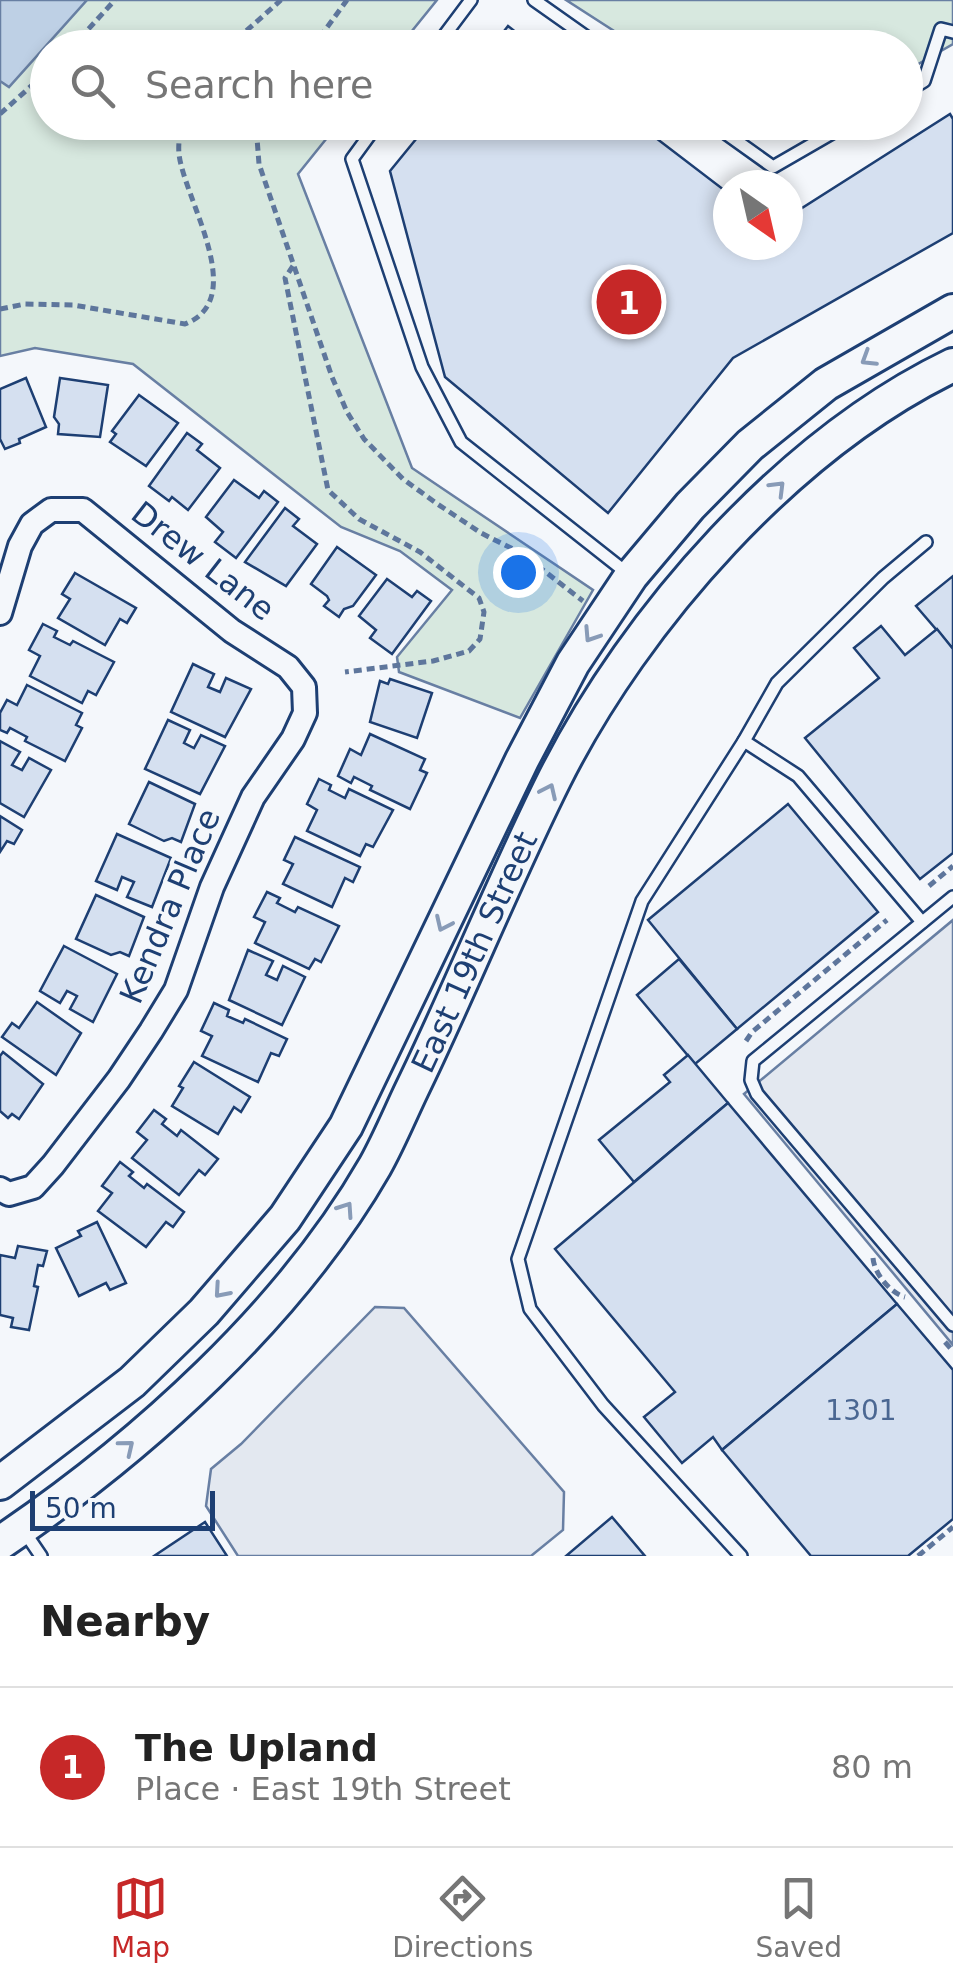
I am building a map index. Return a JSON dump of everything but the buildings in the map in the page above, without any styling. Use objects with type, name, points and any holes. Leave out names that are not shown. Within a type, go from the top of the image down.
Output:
[{"type":"main road","name":"East 19th Street","points":[[0,1484],[132,1382],[204,1312],[285,1218],[346,1126],[522,760],[573,663],[631,576],[690,506],[750,445],[826,384],[953,311]]},
{"type":"main road","name":"East 19th Street","points":[[11,1536],[153,1427],[234,1347],[314,1256],[375,1166],[555,778],[611,680],[668,602],[791,475],[856,425],[953,365]]},
{"type":"main road","points":[[0,1502],[11,1536]]},
{"type":"street","name":"Drew Lane","points":[[0,614],[20,546],[32,524],[51,510],[83,510],[232,631],[288,667],[304,687]]},
{"type":"street","name":"Kendra Place","points":[[0,1189],[8,1194],[33,1187],[119,1079],[176,990],[212,887],[253,796],[293,739],[306,713],[304,687]]},
{"type":"lane","points":[[448,30],[471,0]]},
{"type":"lane","points":[[534,0],[576,30]]},
{"type":"lane","points":[[923,82],[940,29],[953,32]]},
{"type":"lane","points":[[366,140],[352,159],[422,367],[461,442],[631,576]]},
{"type":"lane","points":[[736,140],[774,167],[821,140]]},
{"type":"lane","points":[[741,1556],[603,1405],[530,1309],[518,1259],[642,901],[744,742],[777,683],[883,578],[926,542]]},
{"type":"lane","points":[[744,742],[798,776],[922,922]]},
{"type":"lane","points":[[953,896],[752,1061],[751,1080],[757,1094],[953,1325]]},
{"type":"lane","points":[[11,1536],[41,1556]]},
{"type":"path","points":[[88,30],[116,0]]},
{"type":"path","points":[[247,30],[281,0]]},
{"type":"path","points":[[325,30],[347,0]]},
{"type":"path","points":[[0,114],[30,87]]},
{"type":"path","points":[[0,309],[25,304],[72,305],[185,324],[205,312],[215,283],[179,155],[180,140]]},
{"type":"path","points":[[256,140],[259,164],[332,377],[364,439],[403,478],[436,503],[481,533],[522,553],[583,601]]},
{"type":"path","points":[[293,266],[285,278],[328,490],[359,519],[420,552],[479,598],[484,612],[480,638],[469,650],[433,660],[346,672]]},
{"type":"path","points":[[929,886],[953,866]]},
{"type":"path","points":[[741,1049],[752,1032],[888,920]]},
{"type":"path","points":[[873,1256],[874,1268],[896,1294],[907,1297]]},
{"type":"path","points":[[942,1338],[953,1351]]},
{"type":"path","points":[[918,1556],[953,1527]]},
{"type":"shaded area","points":[[0,0],[437,0],[413,30],[30,30],[30,140],[325,140],[298,174],[412,468],[593,590],[520,718],[399,672],[397,657],[452,590],[400,551],[341,527],[133,364],[35,348],[0,356]]},
{"type":"shaded area","points":[[566,0],[953,0],[953,44],[923,61],[923,30],[613,30]]},
{"type":"shaded area","points":[[953,920],[953,1345],[744,1094]]},
{"type":"shaded area","points":[[375,1307],[404,1308],[564,1492],[563,1530],[531,1556],[238,1556],[206,1506],[211,1469],[241,1444]]},
{"type":"water","points":[[0,0],[87,0],[60,30],[30,30],[30,64],[9,87],[0,81]]},
{"type":"place","name":"The Upland","points":[[629,302]]}]
